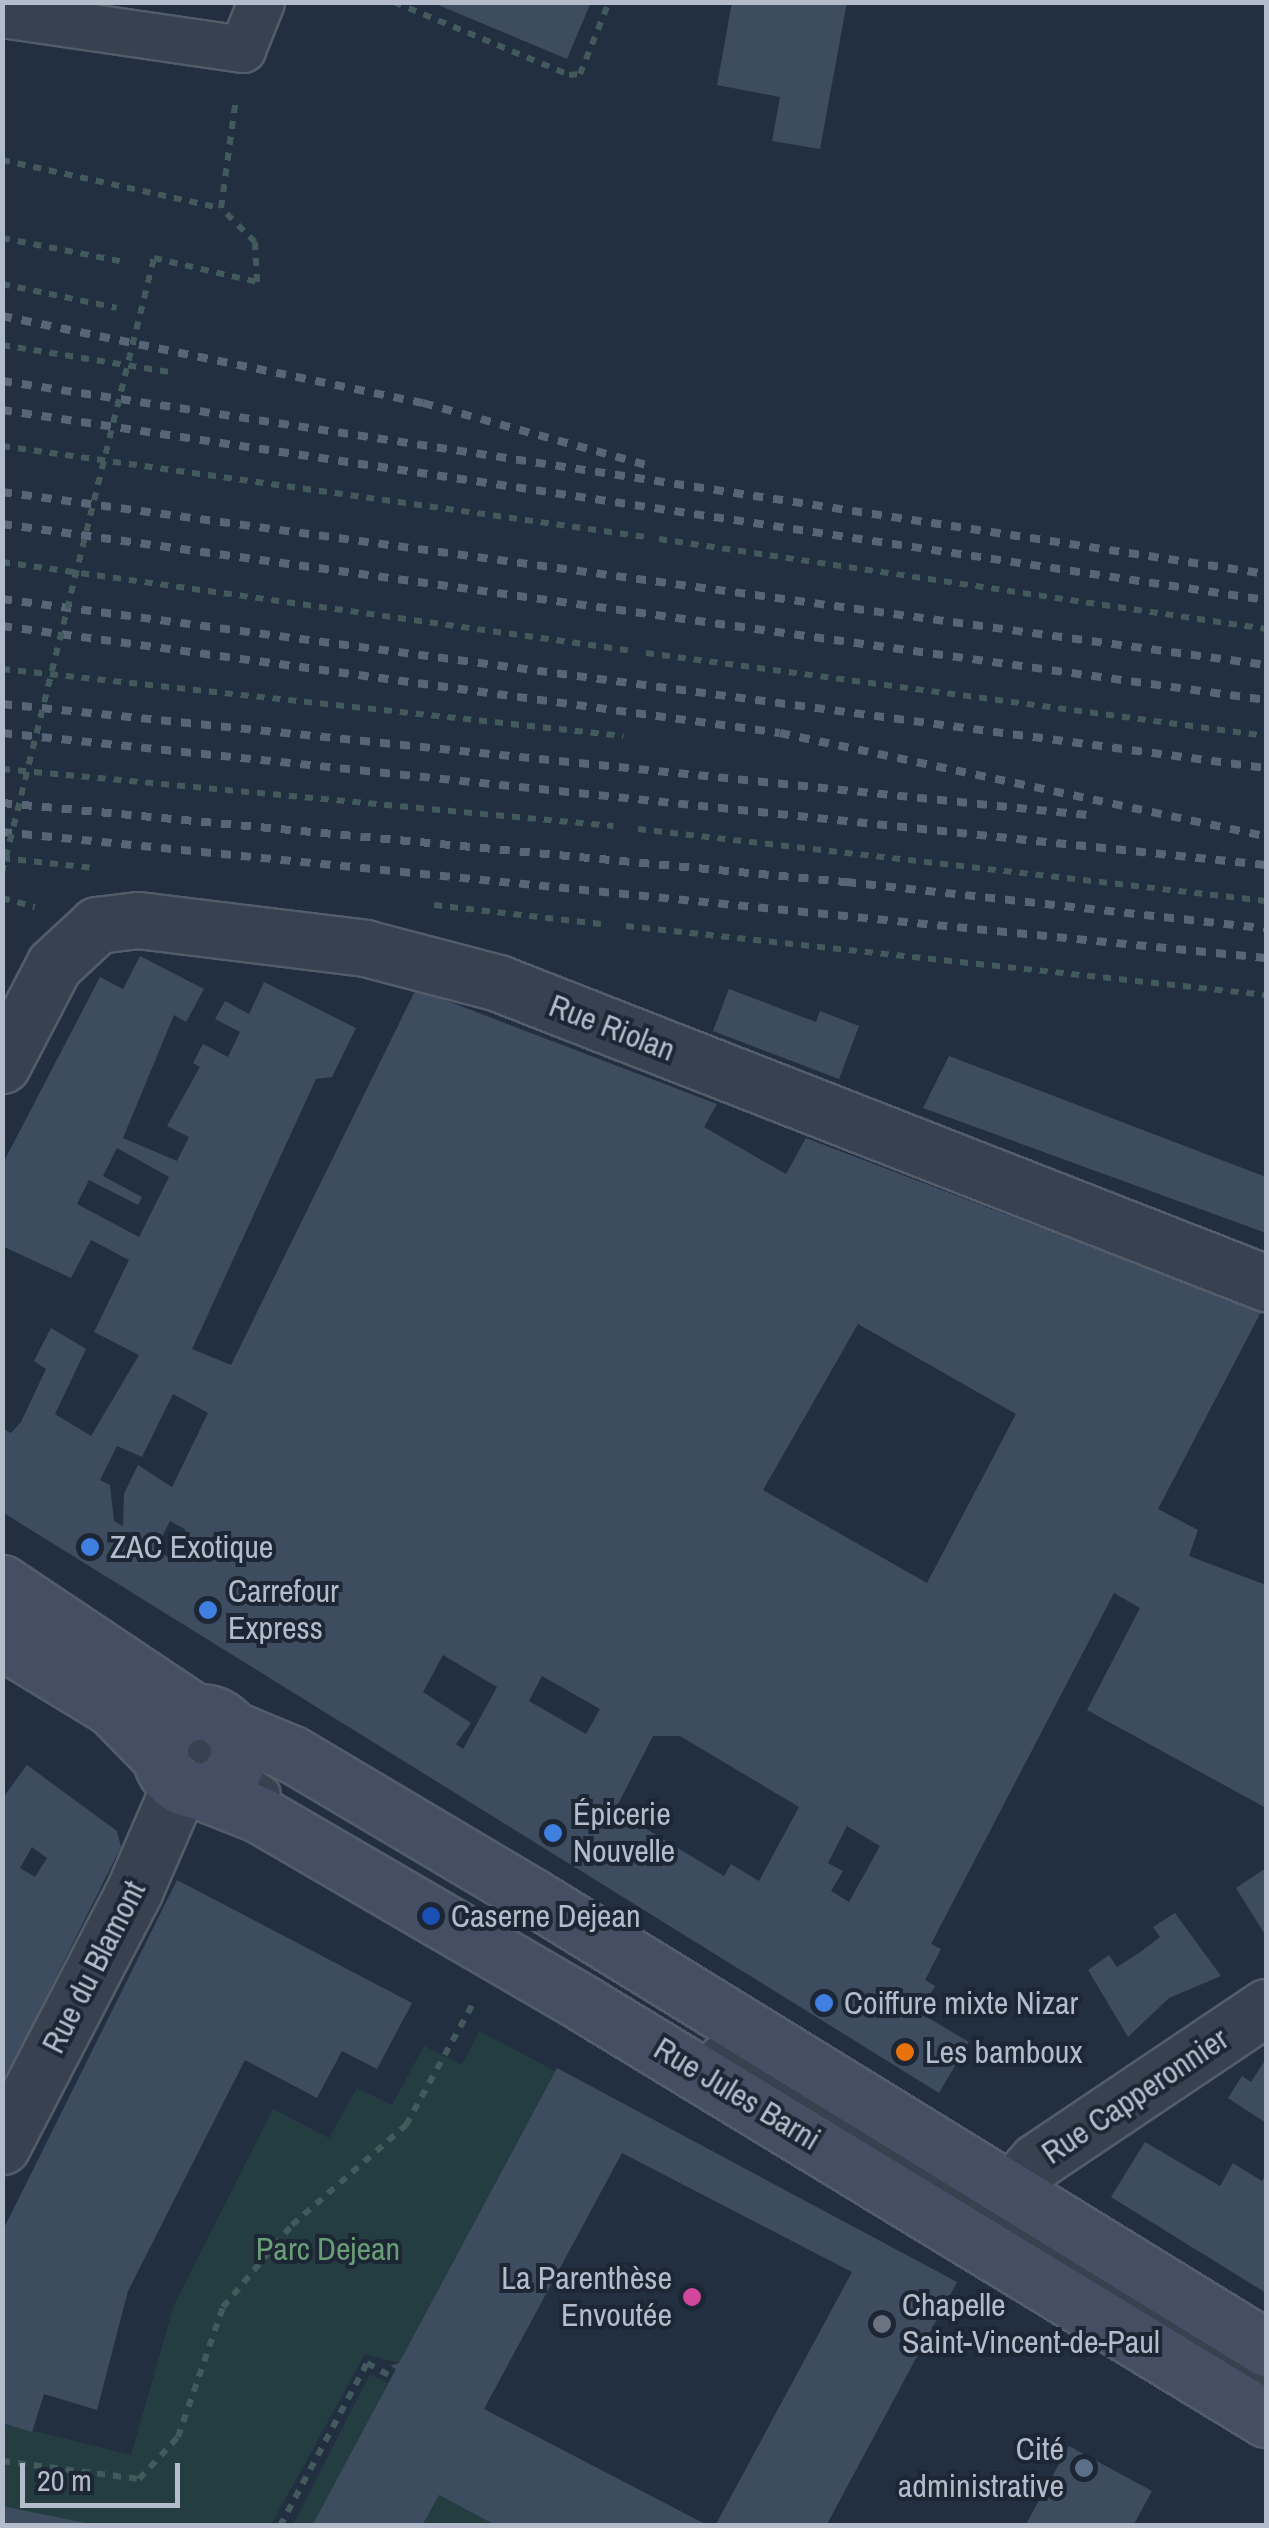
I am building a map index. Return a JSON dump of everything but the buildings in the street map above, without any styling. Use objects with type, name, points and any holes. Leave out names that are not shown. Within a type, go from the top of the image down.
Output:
[{"type":"main road","name":"Rue Jules Barni","points":[[2,1583],[260,1816],[892,2186],[1266,2419]]},
{"type":"main road","name":"Rue Jules Barni","points":[[2,1640],[194,1753],[292,1754],[1266,2348]]},
{"type":"street","points":[[2,14],[242,49],[261,2]]},
{"type":"street","name":"Rue Riolan","points":[[2,1065],[54,966],[97,925],[138,920],[366,948],[498,983],[1266,1283]]},
{"type":"street","name":"Rue du Blamont","points":[[2,2146],[135,1889],[194,1753]]},
{"type":"street","name":"Rue Capperonnier","points":[[1010,2192],[1037,2161],[1266,2007]]},
{"type":"lane","points":[[2,1612],[126,1689],[194,1753],[906,2160],[1266,2383]]},
{"type":"path","points":[[394,2],[569,75],[580,74],[609,2]]},
{"type":"path","points":[[221,208],[242,49]]},
{"type":"path","points":[[2,160],[221,208],[255,242],[257,282],[154,258],[2,873]]},
{"type":"path","points":[[2,238],[124,262]]},
{"type":"path","points":[[2,284],[117,308]]},
{"type":"path","points":[[2,345],[174,373]]},
{"type":"path","points":[[2,446],[646,537]]},
{"type":"path","points":[[659,539],[1266,629]]},
{"type":"path","points":[[2,562],[633,651]]},
{"type":"path","points":[[646,653],[1266,736]]},
{"type":"path","points":[[2,669],[623,736]]},
{"type":"path","points":[[2,769],[613,826]]},
{"type":"path","points":[[638,829],[1266,901]]},
{"type":"path","points":[[2,898],[50,911]]},
{"type":"path","points":[[551,918],[602,924]]},
{"type":"path","points":[[626,926],[1266,995]]},
{"type":"path","points":[[2,2462],[139,2479],[178,2437],[223,2307],[292,2225],[406,2124],[502,1956]]},
{"type":"path","points":[[280,2526],[367,2363],[392,2377]]},
{"type":"green space","name":"Parc Dejean","points":[[479,2031],[555,2071],[399,2363],[365,2354],[271,2525],[88,2525],[3,2506],[2,2423],[131,2455],[174,2305],[273,2109],[329,2138],[357,2088],[392,2105],[424,2046],[462,2065]]},
{"type":"green space","points":[[370,2374],[388,2383],[315,2526],[293,2526]]},
{"type":"green space","points":[[439,2495],[496,2525],[422,2526]]},
{"type":"railway","points":[[2,316],[423,403],[650,466]]},
{"type":"railway","points":[[2,381],[1266,574]]},
{"type":"railway","points":[[2,410],[1266,600]]},
{"type":"railway","points":[[2,492],[1266,665]]},
{"type":"railway","points":[[2,524],[1266,700]]},
{"type":"railway","points":[[2,599],[1266,768]]},
{"type":"railway","points":[[2,626],[780,733],[1266,836]]},
{"type":"railway","points":[[2,704],[1087,815]]},
{"type":"railway","points":[[2,733],[1266,865]]},
{"type":"railway","points":[[2,803],[846,882],[1266,928]]},
{"type":"railway","points":[[2,832],[1266,958]]},
{"type":"place","name":"ZAC Exotique","points":[[90,1547]]},
{"type":"place","name":"Carrefour Express","points":[[208,1610]]},
{"type":"place","name":"Épicerie Nouvelle","points":[[553,1833]]},
{"type":"place","name":"Caserne Dejean","points":[[431,1916]]},
{"type":"place","name":"Coiffure mixte Nizar","points":[[824,2003]]},
{"type":"place","name":"Les bamboux","points":[[905,2052]]},
{"type":"place","name":"La Parenthèse Envoutée","points":[[692,2297]]},
{"type":"place","name":"Chapelle Saint-Vincent-de-Paul","points":[[882,2324]]},
{"type":"place","name":"Cité administrative","points":[[1084,2468]]}]
